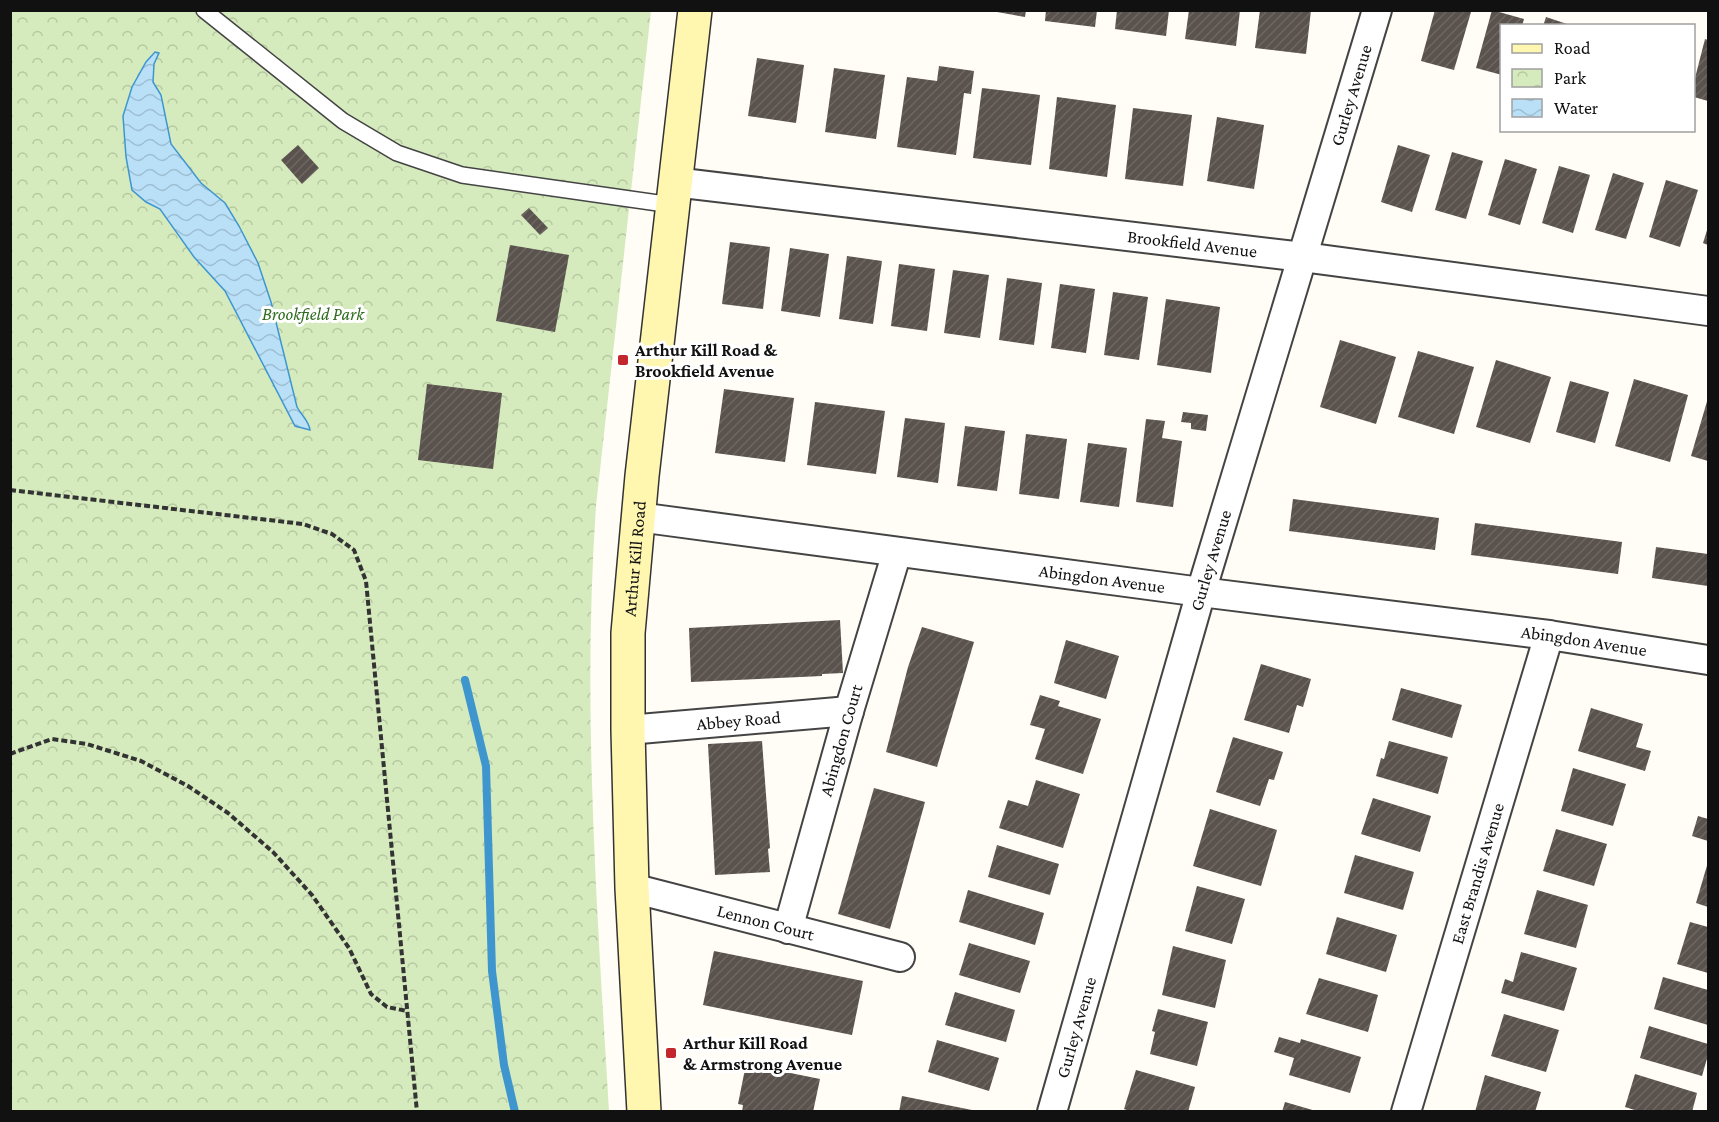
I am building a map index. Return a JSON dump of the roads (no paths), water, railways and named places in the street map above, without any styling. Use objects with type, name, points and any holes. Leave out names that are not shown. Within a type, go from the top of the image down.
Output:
[{"type":"street","name":"Arthur Kill Road","points":[[644,1112],[632,888],[628,633],[638,517],[695,10]]},
{"type":"street","name":"Gurley Avenue","points":[[1052,1112],[1201,592],[1377,10]]},
{"type":"street","name":"Brookfield Avenue","points":[[673,194],[1303,257],[1708,311]]},
{"type":"street","name":"Abingdon Avenue","points":[[638,517],[1201,592],[1549,635],[1708,660]]},
{"type":"street","name":"Abingdon Court","points":[[788,929],[849,711],[897,552]]},
{"type":"street","name":"East Brandis Avenue","points":[[1406,1112],[1549,635]]},
{"type":"street","name":"Abbey Road","points":[[628,730],[849,711]]},
{"type":"street","name":"Lennon Court","points":[[632,888],[900,957]]},
{"type":"lane","points":[[204,10],[343,121],[397,153],[462,175],[673,194]]},
{"type":"water","points":[[155,52],[159,53],[154,64],[153,82],[161,95],[171,144],[201,183],[225,203],[258,263],[271,302],[297,407],[307,421],[310,430],[295,426],[225,291],[194,257],[160,209],[146,202],[132,190],[126,157],[123,116],[132,87],[146,62]]},
{"type":"waterway","points":[[465,680],[486,766],[492,971],[504,1065],[515,1112]]},
{"type":"place","name":"Arthur Kill Road & Brookfield Avenue","points":[[623,360]]},
{"type":"place","name":"Arthur Kill Road & Armstrong Avenue","points":[[671,1053]]},
{"type":"park label","name":"Brookfield Park","points":[[313,314]]}]
